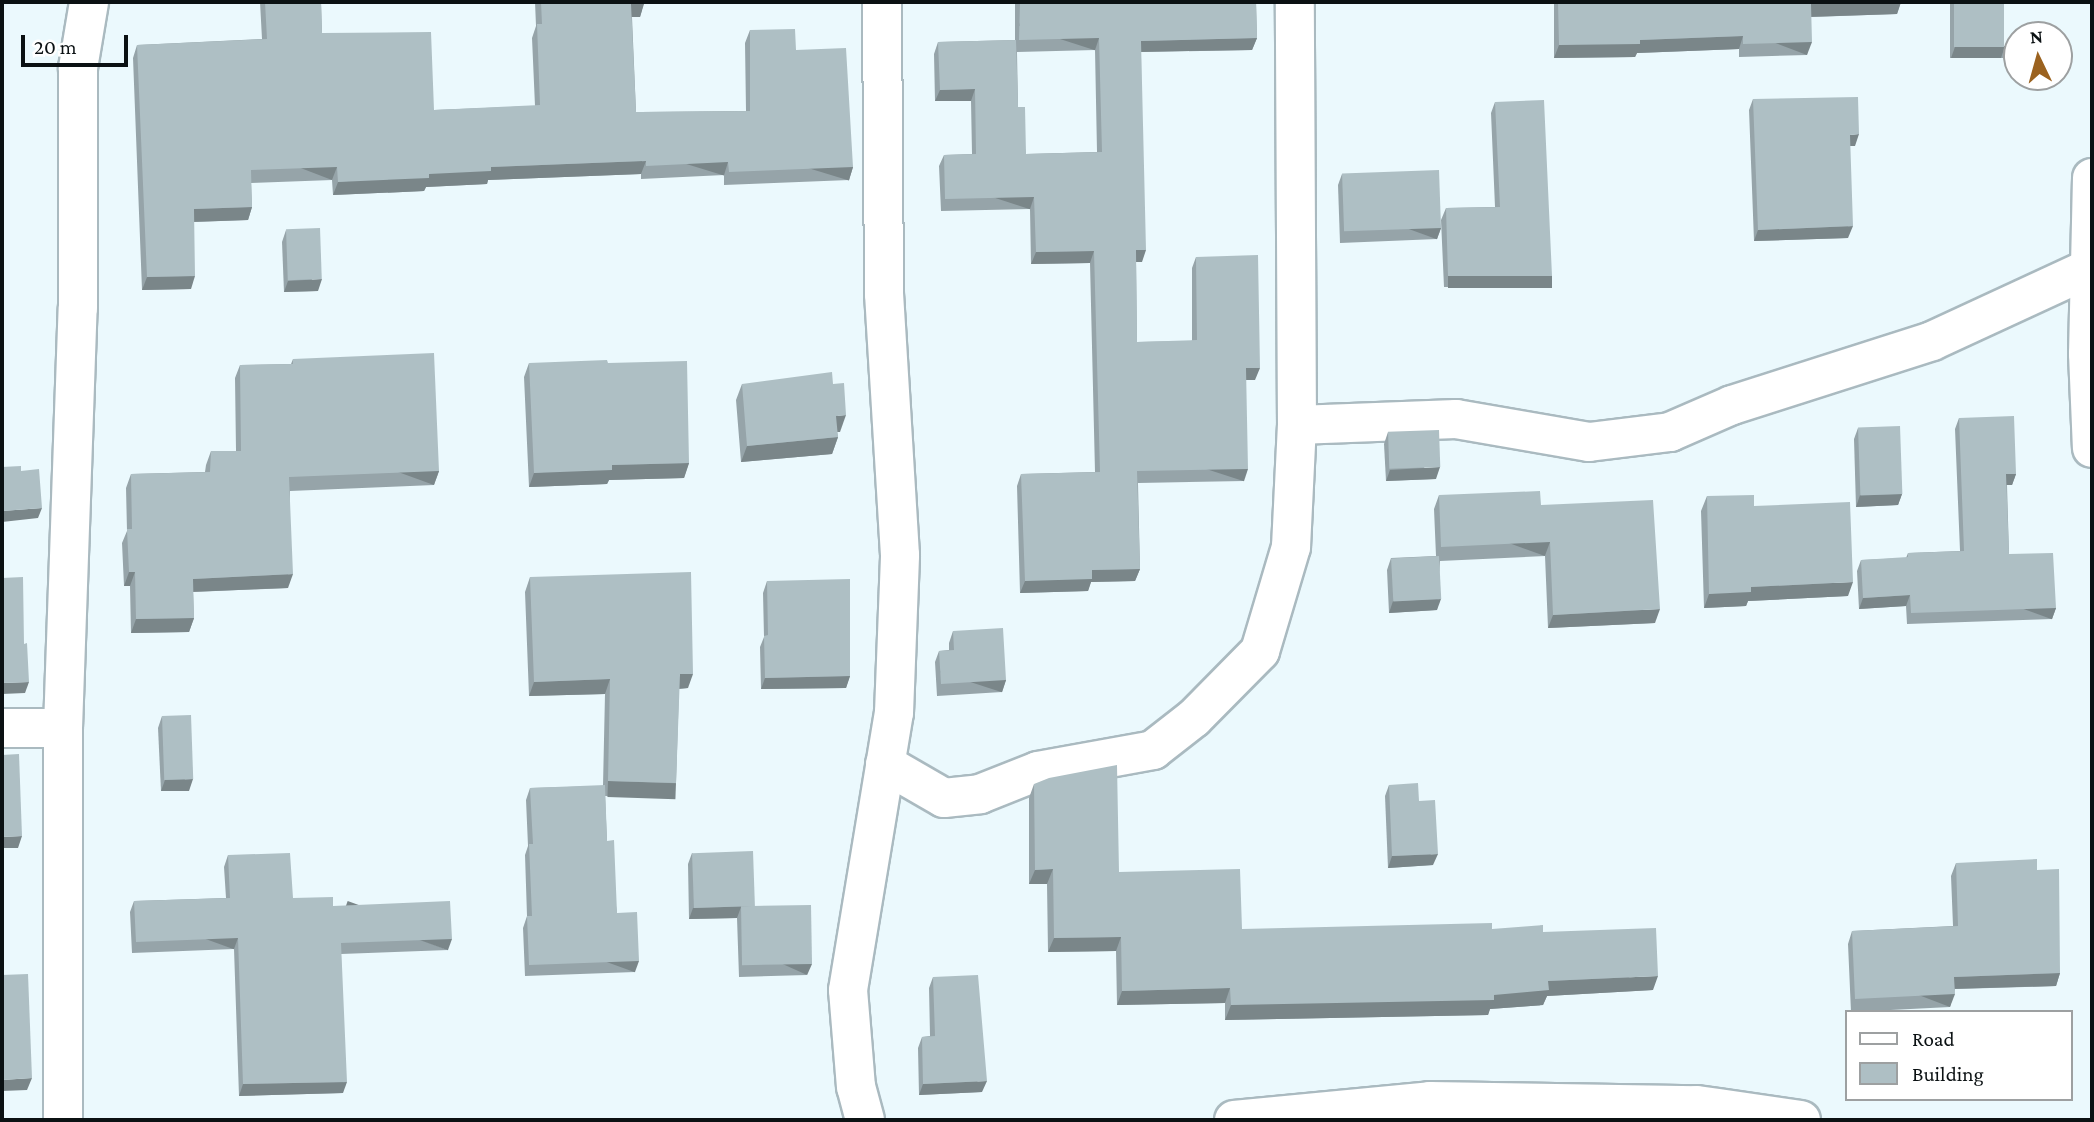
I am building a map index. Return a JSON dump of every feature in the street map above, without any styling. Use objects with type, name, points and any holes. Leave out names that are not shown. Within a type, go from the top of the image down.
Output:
[{"type":"street","points":[[63,1120],[63,728],[78,308],[78,68],[89,2]]},
{"type":"street","points":[[865,1120],[856,1087],[848,990],[894,713],[900,555],[884,293],[882,2]]},
{"type":"street","points":[[885,764],[944,798],[980,794],[1038,771],[1153,750],[1194,718],[1260,651],[1291,547],[1297,425],[1295,2]]},
{"type":"street","points":[[2092,178],[2092,448]]},
{"type":"street","points":[[1297,425],[1456,419],[1589,442],[1670,432],[1732,405],[1932,341],[2090,268]]},
{"type":"street","points":[[2,728],[63,728]]},
{"type":"street","points":[[1234,1120],[1430,1101],[1696,1105],[1801,1120]]},
{"type":"building","points":[[265,2],[321,2],[322,33],[431,32],[434,110],[540,105],[537,24],[542,24],[541,2],[644,2],[631,4],[636,112],[750,111],[750,30],[795,29],[796,50],[846,48],[853,167],[729,172],[728,162],[646,166],[646,161],[491,167],[491,171],[429,174],[429,178],[338,182],[337,167],[251,170],[252,207],[194,209],[195,276],[147,277],[137,45],[267,39]]},
{"type":"building","points":[[1020,2],[1256,2],[1257,38],[1141,41],[1146,250],[1136,250],[1137,342],[1197,340],[1196,257],[1258,255],[1260,368],[1246,368],[1248,469],[1137,471],[1140,569],[1092,570],[1092,579],[1025,581],[1021,474],[1100,472],[1094,251],[1036,252],[1034,197],[945,199],[944,155],[976,154],[975,89],[940,90],[938,42],[1016,40],[1018,107],[1025,107],[1026,154],[1102,152],[1099,38],[1019,40]]},
{"type":"building","points":[[1558,2],[1876,2],[1811,4],[1812,42],[1743,44],[1743,36],[1640,40],[1640,44],[1559,45]]},
{"type":"building","points":[[1954,2],[2004,2],[2003,47],[1954,47]]},
{"type":"building","points":[[1858,97],[1859,134],[1850,135],[1853,226],[1758,230],[1753,99]]},
{"type":"building","points":[[1544,100],[1552,276],[1448,276],[1446,208],[1500,207],[1495,102]]},
{"type":"building","points":[[1439,170],[1441,228],[1344,231],[1342,173]]},
{"type":"building","points":[[320,228],[322,279],[288,280],[286,229]]},
{"type":"building","points":[[434,353],[439,471],[289,477],[293,574],[193,579],[194,618],[136,619],[135,572],[129,572],[127,529],[132,529],[131,474],[210,472],[211,451],[241,451],[240,365],[293,364],[293,359]]},
{"type":"building","points":[[607,360],[608,363],[687,361],[689,463],[612,465],[612,470],[534,473],[529,363]]},
{"type":"building","points":[[832,372],[833,384],[844,383],[846,415],[836,416],[838,437],[747,446],[742,384]]},
{"type":"building","points":[[2014,416],[2016,474],[2006,474],[2009,554],[2053,553],[2056,608],[1911,613],[1910,595],[1863,598],[1861,560],[1908,557],[1908,553],[1964,551],[1959,418]]},
{"type":"building","points":[[1900,426],[1902,494],[1860,495],[1858,427]]},
{"type":"building","points":[[1439,430],[1440,467],[1389,469],[1388,432]]},
{"type":"building","points":[[21,466],[21,471],[39,469],[42,508],[2,511],[2,467]]},
{"type":"building","points":[[1540,491],[1541,505],[1653,500],[1660,609],[1553,615],[1550,542],[1441,547],[1439,495]]},
{"type":"building","points":[[1754,495],[1754,506],[1850,502],[1853,582],[1751,587],[1751,592],[1709,594],[1707,496]]},
{"type":"building","points":[[1439,556],[1441,599],[1393,601],[1391,559]]},
{"type":"building","points":[[691,572],[693,674],[680,674],[676,783],[608,781],[610,679],[534,682],[530,577]]},
{"type":"building","points":[[23,577],[24,644],[27,643],[29,682],[2,683],[2,578]]},
{"type":"building","points":[[850,579],[850,676],[765,678],[764,636],[768,635],[767,581]]},
{"type":"building","points":[[1003,628],[1006,680],[941,684],[939,651],[954,650],[953,631]]},
{"type":"building","points":[[191,715],[193,779],[164,780],[162,716]]},
{"type":"building","points":[[19,754],[22,836],[2,837],[2,755]]},
{"type":"building","points":[[1117,765],[1119,872],[1240,869],[1242,929],[1492,923],[1492,929],[1543,925],[1543,932],[1656,928],[1658,976],[1548,981],[1549,990],[1494,995],[1494,1000],[1231,1005],[1230,988],[1122,991],[1121,937],[1054,938],[1053,869],[1035,870],[1034,784],[1049,778]]},
{"type":"building","points":[[1418,783],[1419,801],[1435,800],[1438,854],[1392,856],[1389,785]]},
{"type":"building","points":[[605,785],[607,841],[614,840],[617,913],[637,912],[639,961],[529,965],[527,916],[532,916],[529,844],[533,844],[530,788]]},
{"type":"building","points":[[753,851],[755,906],[694,908],[692,853]]},
{"type":"building","points":[[290,853],[293,898],[333,897],[333,906],[450,901],[452,939],[341,943],[347,1082],[243,1084],[238,938],[136,942],[134,901],[230,898],[228,855]]},
{"type":"building","points":[[2037,859],[2037,870],[2059,869],[2060,973],[1954,977],[1955,994],[1855,999],[1852,931],[1958,926],[1956,863]]},
{"type":"building","points":[[811,905],[812,964],[742,965],[741,906]]},
{"type":"building","points":[[28,974],[32,1078],[2,1080],[2,975]]},
{"type":"building","points":[[978,975],[987,1081],[923,1084],[922,1037],[935,1036],[933,977]]}]
